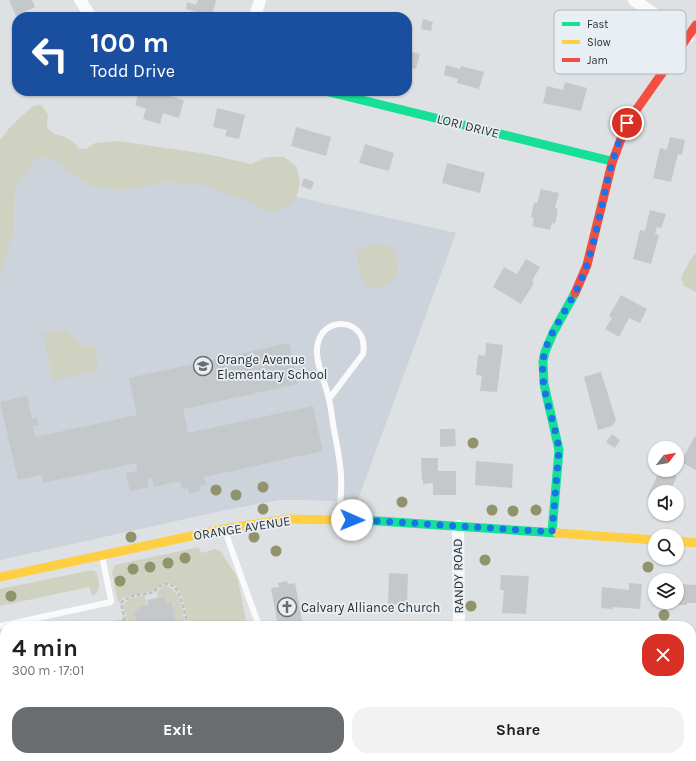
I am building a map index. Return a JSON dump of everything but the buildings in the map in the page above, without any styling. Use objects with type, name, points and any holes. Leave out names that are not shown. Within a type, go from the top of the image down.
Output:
[{"type":"street","points":[[80,0],[88,12]]},
{"type":"street","points":[[256,12],[260,0]]},
{"type":"street","points":[[634,0],[649,10]]},
{"type":"street","points":[[686,40],[696,25]]},
{"type":"street","points":[[552,532],[559,450],[557,437],[544,391],[542,377],[543,360],[546,347],[579,285],[591,251],[611,161],[618,140],[627,123],[662,74]]},
{"type":"street","name":"LORI DRIVE","points":[[345,96],[611,161]]},
{"type":"street","name":"ORANGE AVENUE","points":[[0,577],[224,529],[287,520],[378,521],[648,539]]},
{"type":"street","name":"RANDY ROAD","points":[[458,526],[459,621]]},
{"type":"street","points":[[684,542],[696,543]]},
{"type":"lane","points":[[329,399],[363,354],[363,338],[355,328],[349,325],[336,324],[328,327],[319,338],[317,350],[329,399],[341,474],[342,490],[339,520]]},
{"type":"lane","points":[[224,529],[257,621]]},
{"type":"lane","points":[[23,621],[111,602],[102,556]]},
{"type":"path","points":[[120,621],[125,620],[121,603],[123,601],[129,597],[155,592],[163,585],[168,584],[178,592],[187,621]]},
{"type":"shaded area","name":"Orange Avenue Elementary School","points":[[18,134],[456,233],[357,502],[280,500],[226,510],[0,560],[0,141]]},
{"type":"green space","points":[[42,105],[48,115],[47,127],[54,134],[65,137],[76,144],[79,154],[95,143],[118,141],[207,154],[251,164],[267,157],[284,157],[297,167],[300,184],[296,199],[288,206],[277,211],[263,210],[251,202],[200,184],[167,182],[122,191],[89,185],[49,157],[36,158],[15,188],[14,228],[0,278],[0,140],[10,127],[33,106]]},
{"type":"green space","points":[[383,245],[392,249],[396,254],[398,269],[396,275],[390,282],[372,289],[367,286],[361,277],[358,266],[357,249]]},
{"type":"green space","points":[[696,253],[696,292],[684,286],[681,278],[690,260]]},
{"type":"green space","points":[[66,329],[83,347],[94,345],[99,370],[53,381],[43,333]]},
{"type":"green space","points":[[199,547],[201,553],[215,549],[221,552],[238,579],[246,621],[188,621],[182,597],[170,583],[161,584],[155,590],[125,597],[118,602],[112,572],[115,565]]},
{"type":"green space","points":[[92,570],[96,572],[99,585],[97,594],[94,596],[92,595],[89,587],[0,606],[0,589]]},
{"type":"green space","points":[[164,586],[168,586],[177,594],[185,621],[176,621],[171,602],[166,601],[165,596],[158,597],[157,592]]},
{"type":"green space","points":[[145,595],[147,606],[139,607],[138,610],[133,611],[136,621],[127,620],[123,605],[129,599]]},
{"type":"traffic: fast","points":[[345,96],[611,161]]},
{"type":"traffic: fast","points":[[552,532],[559,450],[544,384],[543,361],[553,333],[575,293]]},
{"type":"traffic: fast","points":[[338,520],[378,521],[557,533]]},
{"type":"traffic: slow","points":[[0,577],[224,529],[287,519],[338,520]]},
{"type":"traffic: slow","points":[[557,533],[648,540]]},
{"type":"traffic: slow","points":[[684,542],[696,543]]},
{"type":"traffic: jam","points":[[686,39],[696,25]]},
{"type":"traffic: jam","points":[[575,293],[587,265],[612,163],[627,123],[662,74]]},
{"type":"place","name":"Orange Avenue Elementary School","points":[[203,366]]},
{"type":"place","name":"Calvary Alliance Church","points":[[287,607]]},
{"type":"route","points":[[352,520],[552,532],[559,450],[557,437],[544,391],[542,377],[543,360],[546,347],[579,285],[591,251],[611,161],[618,140],[627,123]]}]
